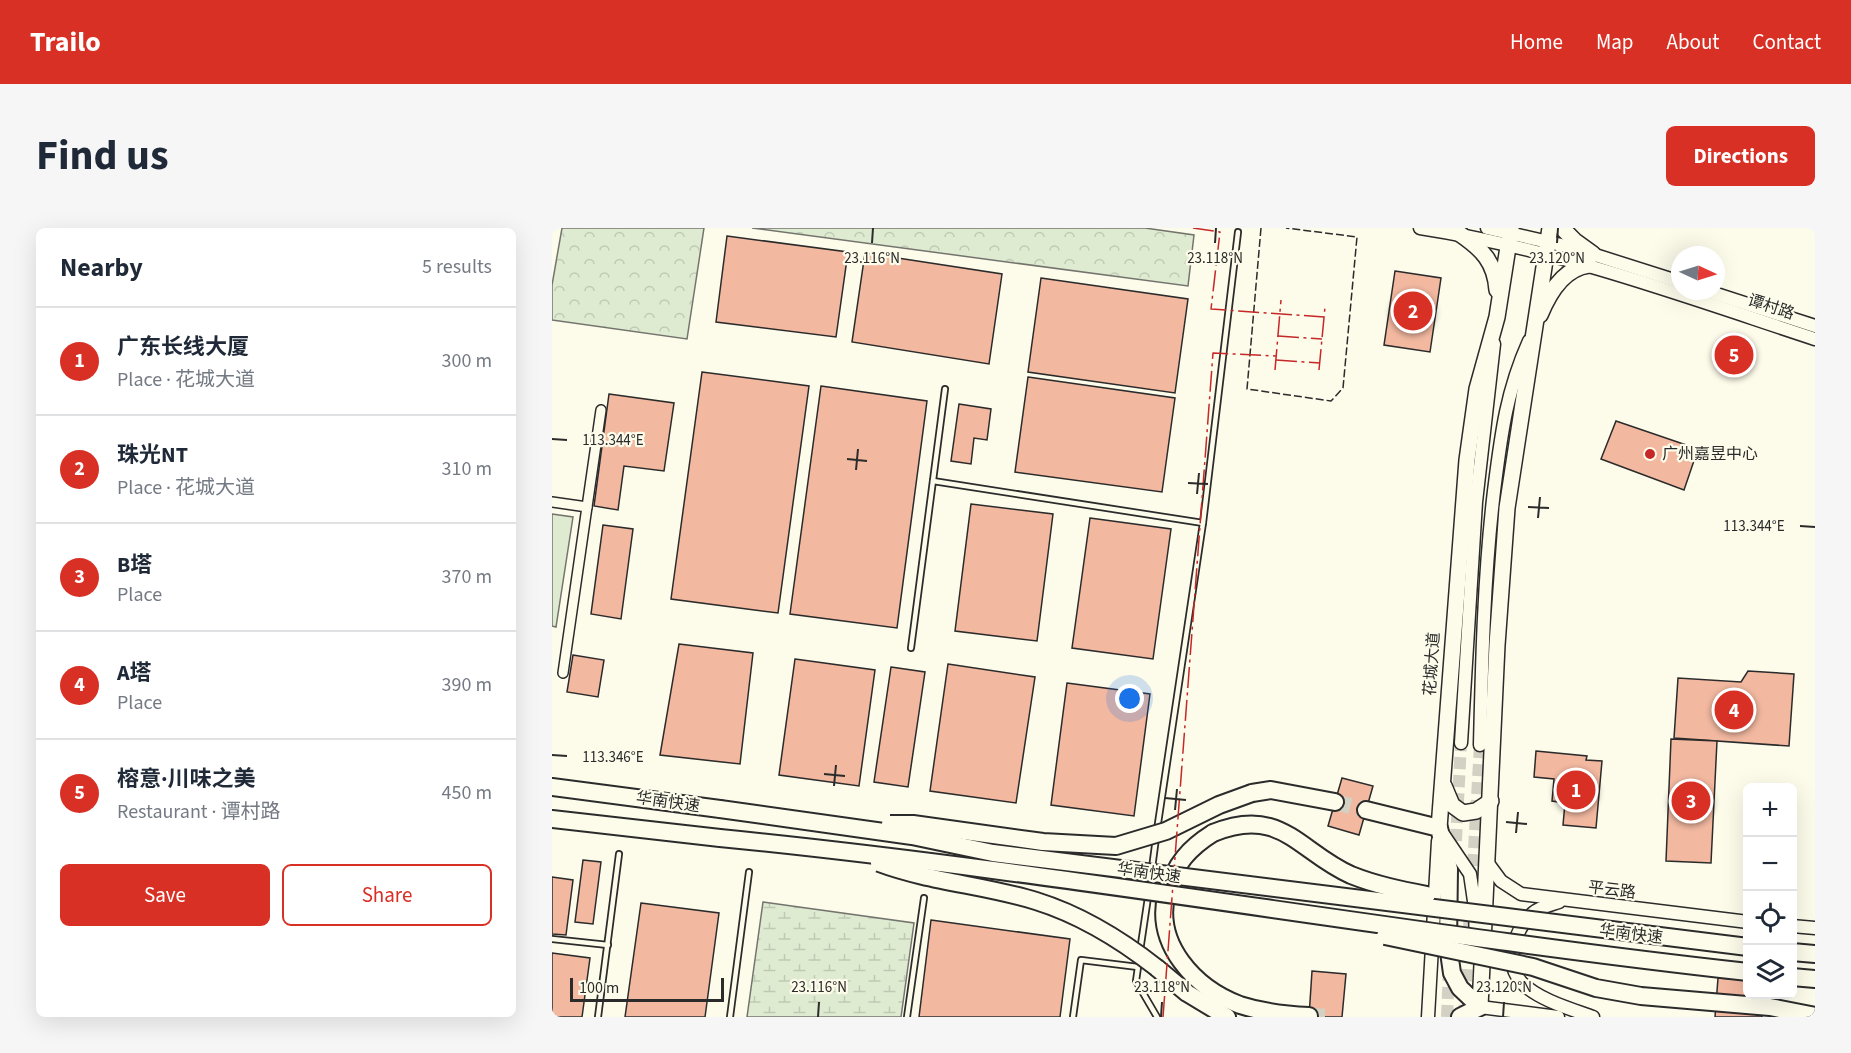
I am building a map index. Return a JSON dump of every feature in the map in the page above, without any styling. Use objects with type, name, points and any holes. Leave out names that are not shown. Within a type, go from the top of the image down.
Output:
[{"type":"highway","name":"华南快速","points":[[552,787],[840,825],[912,836],[993,853],[1743,946]]},
{"type":"highway","points":[[840,825],[913,824],[1043,842],[1116,846],[1166,831],[1219,805],[1252,793],[1271,790],[1335,802]]},
{"type":"highway","points":[[1366,810],[1439,828],[1449,869],[1448,945],[1452,973],[1460,988],[1480,1012],[1460,1017]]},
{"type":"highway","name":"华南快速","points":[[552,819],[847,851],[1581,953],[1743,971]]},
{"type":"highway","points":[[1298,1016],[1262,1011],[1239,1004],[1219,994],[1194,976],[1175,954],[1164,918],[1164,901],[1169,883],[1182,856],[1213,833],[1243,825],[1276,828],[1292,835],[1350,874],[1386,887],[1479,906],[1518,919]]},
{"type":"highway","points":[[847,851],[908,873],[1035,901],[1075,916],[1106,932],[1157,968],[1187,993],[1227,1017]]},
{"type":"highway","points":[[1282,912],[1533,967],[1596,988],[1641,996],[1770,1007],[1815,1016]]},
{"type":"highway","points":[[1797,952],[1815,954]]},
{"type":"highway","points":[[1797,977],[1815,979]]},
{"type":"main road","points":[[1532,334],[1559,282],[1578,266],[1591,260],[1563,228]]},
{"type":"main road","points":[[1460,234],[1490,260],[1496,276],[1497,317]]},
{"type":"main road","name":"花城大道","points":[[1439,828],[1467,460],[1477,389],[1497,317],[1510,234]]},
{"type":"main road","points":[[1480,1012],[1497,645],[1506,519],[1532,334],[1548,240]]},
{"type":"main road","points":[[1443,783],[1452,805],[1463,813],[1476,811],[1491,801]]},
{"type":"street","points":[[1420,228],[1460,234],[1510,234]]},
{"type":"street","points":[[1487,228],[1510,234]]},
{"type":"street","name":"谭村路","points":[[1510,234],[1548,240],[1591,260],[1815,339]]},
{"type":"street","name":"谭村路","points":[[1591,260],[1671,280]]},
{"type":"street","name":"谭村路","points":[[1725,297],[1815,326]]},
{"type":"street","name":"花城大道","points":[[1461,743],[1476,502],[1497,317]]},
{"type":"street","points":[[1480,745],[1485,585],[1500,442],[1513,375],[1532,334]]},
{"type":"street","points":[[563,673],[601,410]]},
{"type":"street","points":[[552,502],[587,507]]},
{"type":"street","points":[[1439,828],[1470,874],[1475,908],[1475,987],[1480,1012],[1558,1017]]},
{"type":"street","name":"花城大道","points":[[1428,1017],[1439,828]]},
{"type":"street","name":"平云路","points":[[1487,862],[1501,881],[1521,894],[1743,921]]},
{"type":"street","points":[[1563,901],[1539,910],[1520,928],[1514,947],[1515,972],[1530,990],[1593,1017]]},
{"type":"street","points":[[1797,926],[1815,928]]},
{"type":"lane","points":[[1158,1017],[1136,981],[1203,523],[1238,232]]},
{"type":"lane","points":[[911,648],[945,389]]},
{"type":"lane","points":[[933,482],[1203,523]]},
{"type":"lane","points":[[598,1017],[619,854]]},
{"type":"lane","points":[[730,1017],[749,872]]},
{"type":"lane","points":[[907,1017],[924,898]]},
{"type":"lane","points":[[552,939],[608,945]]},
{"type":"lane","points":[[1073,1017],[1081,960],[1138,967]]},
{"type":"green space","points":[[562,228],[704,228],[687,339],[552,320],[552,285]]},
{"type":"green space","points":[[752,228],[1145,228],[1194,235],[1188,286]]},
{"type":"green space","points":[[552,514],[573,517],[556,627],[552,626]]},
{"type":"green space","points":[[763,902],[914,923],[901,1017],[747,1017]]},
{"type":"building","points":[[727,236],[848,252],[836,337],[716,322]]},
{"type":"building","points":[[865,253],[1002,274],[989,364],[852,342]]},
{"type":"building","points":[[1395,271],[1441,278],[1430,352],[1384,345]]},
{"type":"building","points":[[1041,278],[1188,299],[1175,393],[1028,372]]},
{"type":"building","points":[[702,372],[809,386],[778,613],[671,599]]},
{"type":"building","points":[[1028,377],[1175,398],[1162,492],[1015,472]]},
{"type":"building","points":[[821,386],[927,401],[897,628],[790,614]]},
{"type":"building","points":[[609,394],[674,403],[664,471],[624,466],[618,510],[594,506]]},
{"type":"building","points":[[959,404],[991,409],[987,440],[974,438],[971,464],[951,461]]},
{"type":"building","name":"广州嘉昱中心","points":[[1616,421],[1698,449],[1684,490],[1601,459]]},
{"type":"building","points":[[971,504],[1053,514],[1037,641],[955,631]]},
{"type":"building","points":[[1090,518],[1171,529],[1153,659],[1072,648]]},
{"type":"building","points":[[603,525],[633,529],[621,619],[591,614]]},
{"type":"building","points":[[679,644],[753,653],[740,764],[660,755]]},
{"type":"building","points":[[573,655],[604,660],[598,697],[567,692]]},
{"type":"building","points":[[795,659],[875,670],[859,786],[779,775]]},
{"type":"building","points":[[948,664],[1035,677],[1016,803],[930,791]]},
{"type":"building","points":[[891,667],[925,672],[908,787],[874,782]]},
{"type":"building","points":[[1748,671],[1794,674],[1789,746],[1674,738],[1678,678],[1741,682]]},
{"type":"building","points":[[1067,683],[1150,694],[1134,816],[1051,805]]},
{"type":"building","points":[[1671,739],[1717,741],[1711,863],[1666,861]]},
{"type":"building","points":[[1536,751],[1587,756],[1586,760],[1602,761],[1596,828],[1563,825],[1565,803],[1552,801],[1554,779],[1534,777]]},
{"type":"building","points":[[1342,778],[1373,786],[1359,835],[1328,826]]},
{"type":"building","points":[[583,860],[601,862],[593,924],[575,922]]},
{"type":"building","points":[[552,877],[573,880],[566,935],[552,934]]},
{"type":"building","points":[[641,903],[719,913],[705,1017],[625,1017]]},
{"type":"building","points":[[931,920],[1070,939],[1060,1017],[919,1017]]},
{"type":"building","points":[[552,953],[590,958],[582,1017],[552,1017]]},
{"type":"building","points":[[1312,971],[1346,974],[1342,1017],[1309,1017]]},
{"type":"building","points":[[1718,978],[1743,980],[1743,999],[1764,999],[1762,1017],[1715,1017]]},
{"type":"tunnel","points":[[1455,859],[1461,743]]},
{"type":"tunnel","points":[[1472,884],[1480,745]]},
{"type":"tunnel","points":[[1335,802],[1366,810]]},
{"type":"tunnel","points":[[1464,1017],[1470,910]]},
{"type":"tunnel","points":[[1447,1017],[1449,969]]},
{"type":"tunnel","points":[[1309,1016],[1332,1017]]},
{"type":"fence","points":[[1261,228],[1247,389],[1331,401],[1343,388],[1357,237],[1286,228]]},
{"type":"power","points":[[1193,228],[1220,232],[1211,309],[1324,317]]},
{"type":"power","points":[[1275,370],[1281,300]]},
{"type":"power","points":[[1319,370],[1325,307]]},
{"type":"power","points":[[1278,336],[1322,339]]},
{"type":"power","points":[[1163,1017],[1213,353],[1276,356]]},
{"type":"power","points":[[1276,360],[1320,363]]},
{"type":"place","name":"珠光NT","points":[[1413,311]]},
{"type":"place","name":"榕意·川味之美","points":[[1734,355]]},
{"type":"place","name":"广州嘉昱中心","points":[[1650,454]]},
{"type":"place","name":"A塔","points":[[1734,710]]},
{"type":"place","name":"广东长线大厦","points":[[1576,790]]},
{"type":"place","name":"B塔","points":[[1691,801]]}]
